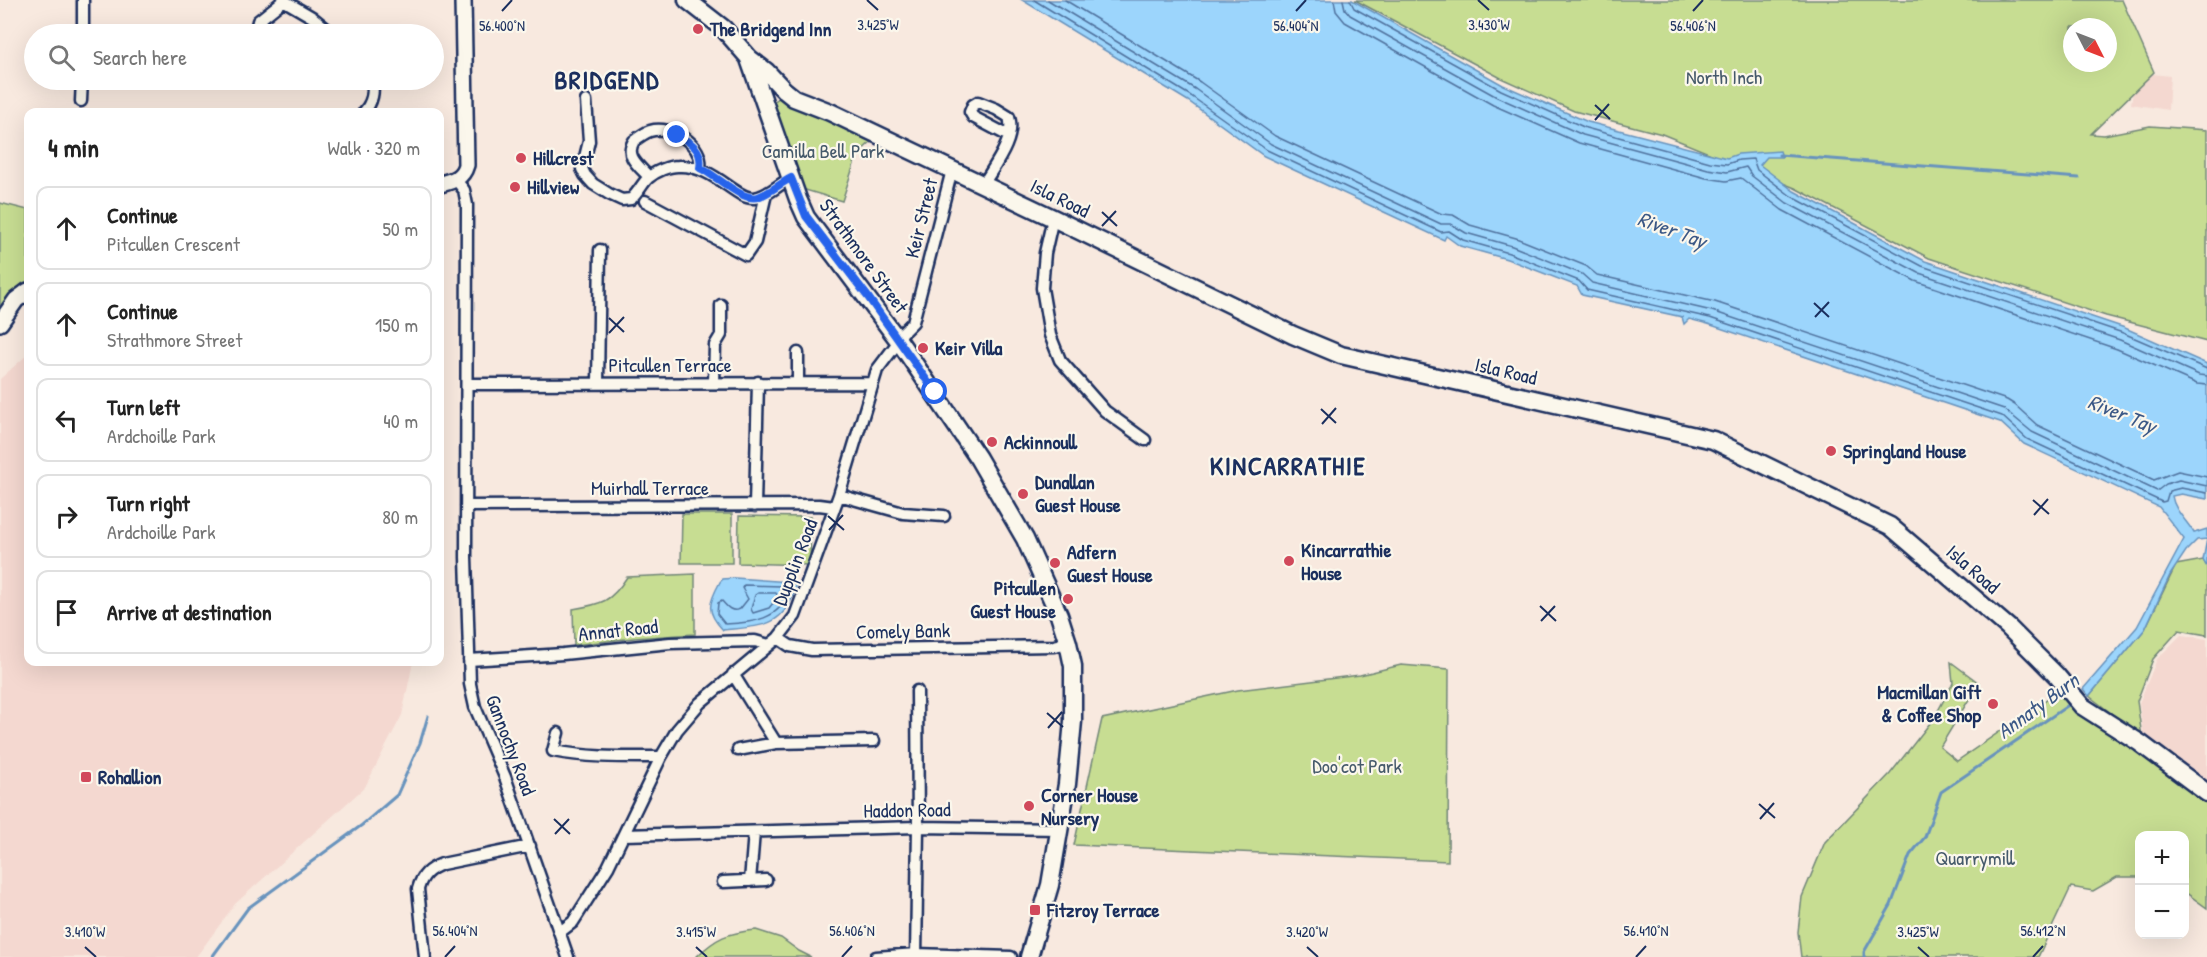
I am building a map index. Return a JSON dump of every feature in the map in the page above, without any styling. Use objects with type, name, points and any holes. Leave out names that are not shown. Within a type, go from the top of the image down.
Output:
[{"type":"main road","points":[[687,0],[723,28],[748,58]]},
{"type":"main road","name":"Isla Road","points":[[748,58],[766,71],[794,98],[952,170],[1293,335],[1341,355],[1713,440],[1890,526],[2008,627],[2057,676],[2082,706],[2140,743],[2207,793]]},
{"type":"main road","name":"Strathmore Street","points":[[748,58],[806,216],[899,340],[978,458],[1025,538],[1059,615],[1073,666],[1072,738],[1060,830]]},
{"type":"main road","points":[[1029,957],[1050,885],[1060,830]]},
{"type":"street","points":[[83,24],[84,0]]},
{"type":"street","points":[[257,24],[283,0],[321,24]]},
{"type":"street","points":[[444,183],[456,180],[466,165],[463,0]]},
{"type":"street","points":[[81,101],[82,90]]},
{"type":"street","points":[[367,108],[371,102],[374,90]]},
{"type":"street","points":[[586,101],[589,141],[582,169],[593,184],[627,201],[649,177],[670,166],[687,165],[700,168],[715,175],[748,198],[766,194],[791,178]]},
{"type":"street","points":[[649,177],[631,157],[630,151],[634,141],[652,130],[670,133],[692,144],[700,154],[700,168]]},
{"type":"street","points":[[983,185],[1009,135]]},
{"type":"street","name":"Keir Street","points":[[899,340],[912,322],[952,170]]},
{"type":"street","name":"Gannochy Road","points":[[456,180],[464,190],[466,205],[468,384],[466,506],[470,684],[475,707],[505,777],[568,957]]},
{"type":"street","points":[[645,201],[719,243],[746,255],[755,242],[766,194]]},
{"type":"street","points":[[1053,218],[1045,253],[1042,288],[1050,335],[1060,360],[1105,411],[1145,440]]},
{"type":"street","points":[[598,383],[600,250]]},
{"type":"street","points":[[0,323],[16,300],[24,294]]},
{"type":"street","points":[[714,383],[715,345],[721,335],[721,305]]},
{"type":"street","name":"Dupplin Road","points":[[560,933],[573,922],[591,896],[677,730],[692,712],[773,641],[795,616],[839,495],[877,370],[899,340]]},
{"type":"street","points":[[798,353],[798,382]]},
{"type":"street","points":[[755,506],[758,382]]},
{"type":"street","name":"Pitcullen Terrace","points":[[468,384],[873,383]]},
{"type":"street","points":[[839,495],[903,513],[944,516]]},
{"type":"street","name":"Muirhall Terrace","points":[[466,506],[819,505],[834,507]]},
{"type":"street","name":"Comely Bank","points":[[773,641],[812,650],[1054,646],[1068,643]]},
{"type":"street","name":"Annat Road","points":[[470,660],[562,654],[670,643],[773,641]]},
{"type":"street","points":[[733,674],[776,743]]},
{"type":"street","points":[[916,956],[917,691]]},
{"type":"street","points":[[558,733],[553,751],[584,755],[662,757]]},
{"type":"street","points":[[738,750],[776,743],[873,741]]},
{"type":"street","name":"Haddon Road","points":[[624,835],[918,827],[1060,830]]},
{"type":"street","points":[[750,880],[754,832]]},
{"type":"street","points":[[425,957],[418,889],[421,879],[430,869],[442,864],[530,846]]},
{"type":"street","points":[[723,882],[766,880]]},
{"type":"street","points":[[876,957],[1011,957]]},
{"type":"shaded area","points":[[2136,72],[2170,76],[2168,110],[2131,104]]},
{"type":"shaded area","points":[[24,358],[24,666],[412,666],[402,715],[365,787],[235,904],[196,957],[0,957],[0,379]]},
{"type":"shaded area","points":[[2181,635],[2207,639],[2207,784],[2144,739],[2139,703],[2157,659]]},
{"type":"green space","name":"North Inch","points":[[1355,0],[2122,0],[2154,72],[2091,134],[2104,135],[2150,126],[2207,130],[2207,342],[2106,316],[1929,258],[1795,188],[1662,134],[1574,111],[1501,78]]},
{"type":"green space","name":"Camilla Bell Park","points":[[783,95],[875,138],[857,155],[842,201],[802,189],[772,103]]},
{"type":"green space","points":[[0,203],[24,209],[24,288],[0,311]]},
{"type":"green space","points":[[682,514],[732,514],[732,563],[681,563]]},
{"type":"green space","points":[[739,516],[811,517],[810,565],[738,563]]},
{"type":"green space","points":[[2203,560],[2207,567],[2207,635],[2179,630],[2153,659],[2137,701],[2142,737],[2089,696],[2145,629],[2176,565]]},
{"type":"green space","points":[[695,574],[695,634],[574,645],[573,609],[599,603],[611,597],[627,577]]},
{"type":"green space","name":"Quarrymill","points":[[1951,662],[1979,683],[1940,747],[1957,761],[2057,692],[2207,799],[2207,908],[2189,895],[2189,831],[2135,831],[2135,877],[2117,877],[2093,891],[2071,887],[2038,957],[1801,957],[1798,932],[1802,897],[1825,842],[1890,774],[1934,718],[1953,683]]},
{"type":"green space","name":"Doo'cot Park","points":[[1401,665],[1449,669],[1448,861],[1074,845],[1102,719],[1238,690],[1360,675]]},
{"type":"green space","points":[[756,930],[781,938],[811,957],[696,957],[723,937]]},
{"type":"water","name":"River Tay","points":[[1022,0],[1352,0],[1503,85],[1588,122],[1727,158],[1738,154],[1780,151],[1782,157],[1767,157],[1760,165],[1794,191],[1925,261],[2125,328],[2207,364],[2207,499],[2181,494],[2172,496],[2178,511],[2194,533],[2207,529],[2207,539],[2197,540],[2186,551],[2170,575],[2145,629],[2089,696],[2083,689],[2137,627],[2184,539],[2159,507],[2024,444],[2000,422],[1708,324],[1689,319],[1684,324],[1682,317],[1582,295],[1577,286],[1507,259],[1460,246],[1446,236],[1444,240],[1264,156],[1188,101]]},
{"type":"water","points":[[2207,539],[2207,567],[2203,560]]},
{"type":"water","points":[[723,579],[791,582],[796,587],[791,600],[778,618],[760,625],[723,630],[711,613],[711,602]]},
{"type":"waterway","points":[[1779,155],[2079,178]]},
{"type":"waterway","name":"Annaty Burn","points":[[1864,957],[1864,952],[1891,905],[1910,855],[1925,837],[1941,792],[2073,702]]},
{"type":"waterway","points":[[212,957],[248,908],[362,825],[397,795],[420,743],[428,716]]},
{"type":"place","name":"The Bridgend Inn","points":[[698,29]]},
{"type":"place","name":"Hillcrest","points":[[521,158]]},
{"type":"place","name":"Hillview","points":[[515,187]]},
{"type":"place","name":"Keir Villa","points":[[923,348]]},
{"type":"place","name":"Ackinnoull","points":[[992,442]]},
{"type":"place","name":"Springland House","points":[[1831,451]]},
{"type":"place","name":"Dunallan Guest House","points":[[1023,494]]},
{"type":"place","name":"Kincarrathie House","points":[[1289,561]]},
{"type":"place","name":"Adfern Guest House","points":[[1055,563]]},
{"type":"place","name":"Pitcullen Guest House","points":[[1068,599]]},
{"type":"place","name":"Macmillan Gift & Coffee Shop","points":[[1993,704]]},
{"type":"place","name":"Rohallion","points":[[86,777]]},
{"type":"place","name":"Corner House Nursery","points":[[1029,806]]},
{"type":"place","name":"Fitzroy Terrace","points":[[1035,910]]},
{"type":"district","name":"BRIDGEND","points":[[607,80]]},
{"type":"district","name":"KINCARRATHIE","points":[[1288,466]]},
{"type":"route","points":[[677,135],[698,150],[701,157],[700,168],[715,175],[748,198],[766,194],[791,178],[806,216],[868,297],[935,392]]}]
